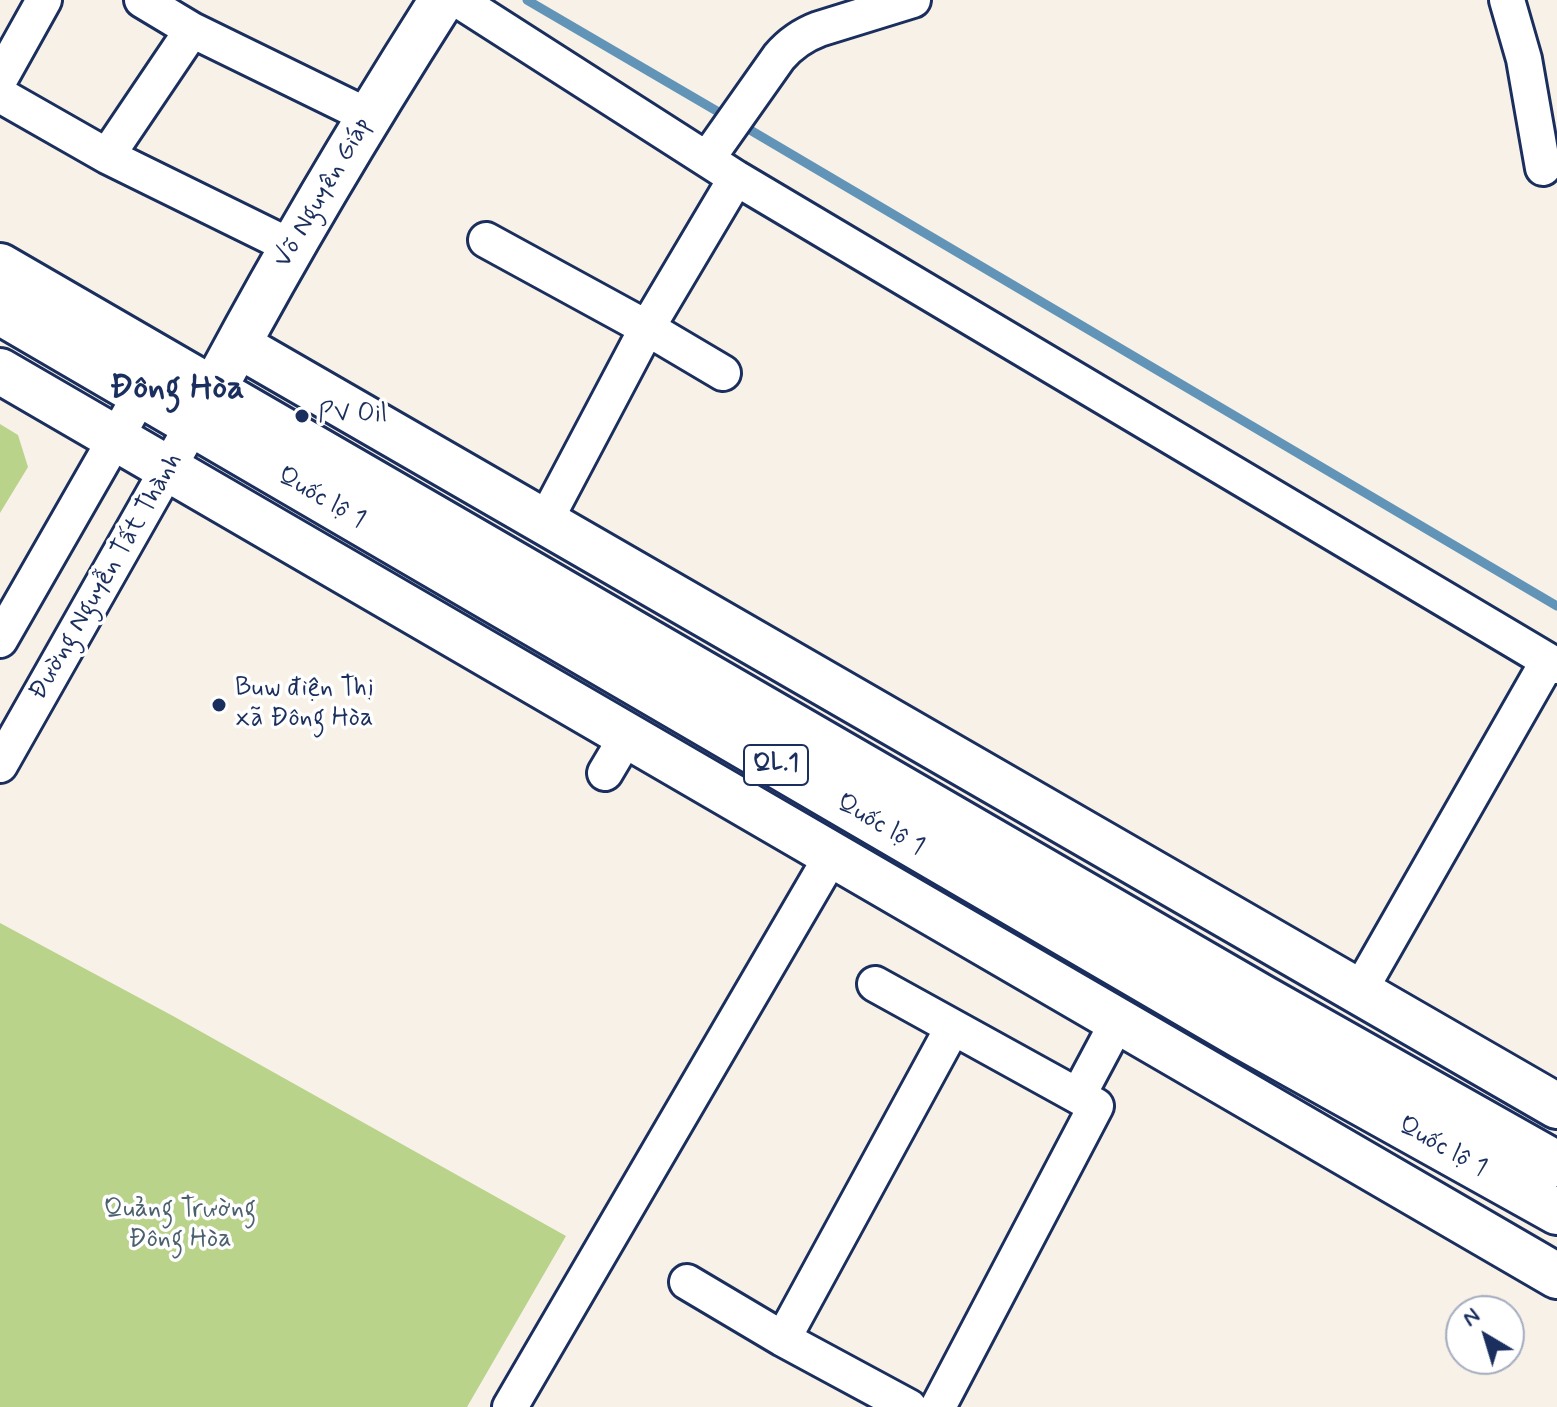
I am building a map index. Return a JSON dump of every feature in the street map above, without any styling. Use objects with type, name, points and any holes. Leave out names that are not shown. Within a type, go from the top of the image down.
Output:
[{"type":"main road","name":"Võ Nguyên Giáp","points":[[203,407],[368,116],[442,0]]},
{"type":"main road","name":"Quốc lộ 1","points":[[0,266],[151,376],[1147,982],[1557,1212]]},
{"type":"main road","name":"Quốc lộ 1","points":[[0,312],[151,376]]},
{"type":"main road","points":[[238,345],[1557,1106]]},
{"type":"main road","points":[[0,371],[1557,1276]]},
{"type":"main road","name":"Quốc lộ 1","points":[[203,407],[1557,1164]]},
{"type":"main road","points":[[1243,1037],[1263,998]]},
{"type":"street","points":[[0,79],[44,0]]},
{"type":"street","points":[[142,0],[192,30],[368,116]]},
{"type":"street","points":[[458,0],[736,178],[1553,663],[1359,992]]},
{"type":"street","points":[[707,159],[788,47],[808,33],[913,0]]},
{"type":"street","points":[[1507,0],[1524,59],[1543,168]]},
{"type":"street","points":[[107,156],[192,30]]},
{"type":"street","points":[[0,95],[107,156],[292,247]]},
{"type":"street","points":[[544,523],[647,328],[736,178]]},
{"type":"street","points":[[486,240],[723,373]]},
{"type":"street","points":[[0,640],[151,376]]},
{"type":"street","name":"Đường Nguyễn Tất Thành","points":[[2,755],[203,407]]},
{"type":"street","points":[[605,773],[627,736]]},
{"type":"street","points":[[510,1407],[832,855]]},
{"type":"street","points":[[1078,1096],[1147,982]]},
{"type":"street","points":[[875,984],[1096,1106],[938,1407]]},
{"type":"street","points":[[783,1339],[953,1027]]},
{"type":"street","points":[[687,1282],[783,1339],[909,1407]]},
{"type":"green space","points":[[0,424],[18,435],[28,467],[0,513]]},
{"type":"green space","name":"Quảng Trường Đông Hòa","points":[[0,923],[566,1236],[467,1407],[0,1407]]},
{"type":"waterway","points":[[527,0],[727,117]]},
{"type":"waterway","points":[[740,124],[1557,606]]},
{"type":"place","name":"PV Oil","points":[[302,416]]},
{"type":"place","name":"Buw điện Thị xã Đông Hòa","points":[[219,705]]},
{"type":"district","name":"Đông Hòa","points":[[177,390]]}]
